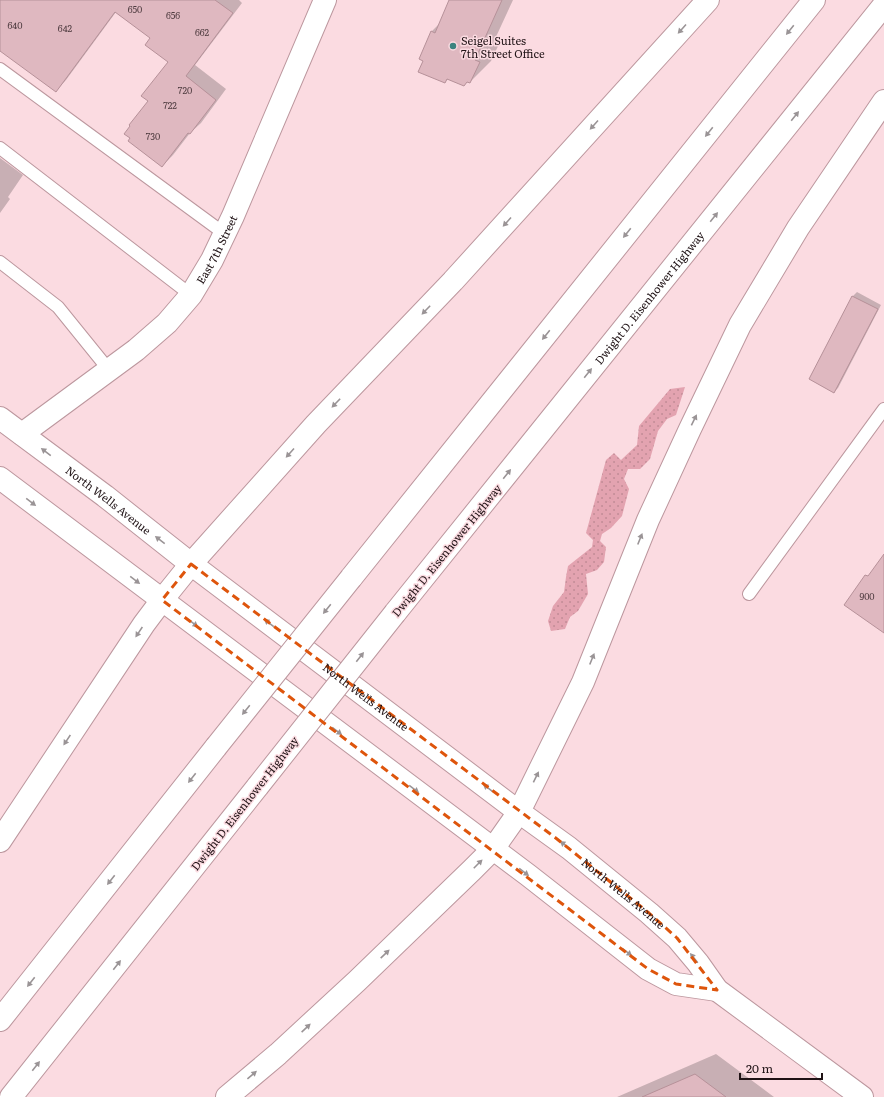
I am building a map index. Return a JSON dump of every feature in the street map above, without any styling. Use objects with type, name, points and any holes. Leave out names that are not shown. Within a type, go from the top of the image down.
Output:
[{"type":"main road","name":"East 7th Street","points":[[22,434],[136,350],[167,323],[191,295],[212,260],[234,216],[325,0]]},
{"type":"main road","points":[[0,841],[144,624],[191,564],[316,424],[453,281],[708,0]]},
{"type":"main road","points":[[0,1020],[216,747],[814,0]]},
{"type":"main road","name":"Dwight D. Eisenhower Highway","points":[[12,1097],[394,614],[884,6]]},
{"type":"main road","points":[[227,1097],[278,1054],[357,982],[493,849],[519,812],[582,682],[648,520],[740,325],[798,228],[884,101]]},
{"type":"main road","name":"North Wells Avenue","points":[[0,418],[105,496],[191,564],[519,812],[569,848],[650,913],[678,938],[698,963],[716,990],[862,1097]]},
{"type":"main road","name":"North Wells Avenue","points":[[0,478],[493,849],[648,969],[676,984],[716,990]]},
{"type":"lane","points":[[0,69],[225,234]]},
{"type":"lane","points":[[0,148],[191,295]]},
{"type":"lane","points":[[0,262],[58,307],[109,370]]},
{"type":"lane","points":[[749,594],[884,409]]},
{"type":"highlighted area","points":[[191,564],[557,839],[649,913],[677,938],[717,990],[676,984],[648,969],[162,600]]},
{"type":"shaded area","points":[[685,387],[676,415],[667,419],[658,431],[650,459],[640,469],[628,469],[624,479],[629,489],[622,516],[611,528],[602,534],[600,541],[606,547],[604,562],[597,570],[586,574],[588,594],[578,611],[570,617],[565,629],[551,631],[548,621],[553,606],[564,592],[568,566],[592,547],[593,540],[586,533],[606,460],[614,453],[621,460],[637,445],[639,426],[670,389]]},
{"type":"building","points":[[0,0],[215,0],[233,13],[186,76],[216,100],[162,167],[128,141],[130,138],[124,134],[130,126],[129,125],[148,101],[141,96],[168,62],[145,45],[150,38],[115,12],[56,92],[0,51]]},
{"type":"building","name":"Seigel Suites 7th Street Office","points":[[449,0],[502,0],[475,60],[480,62],[470,83],[467,82],[464,86],[447,79],[445,83],[418,72],[423,61],[419,59],[431,31],[435,33]]},
{"type":"building","points":[[852,296],[878,309],[834,393],[809,379]]},
{"type":"building","points":[[884,554],[884,633],[844,605],[865,575],[868,576]]},
{"type":"building","points":[[695,1074],[726,1097],[642,1097]]},
{"type":"place","name":"Seigel Suites 7th Street Office","points":[[453,46]]}]
